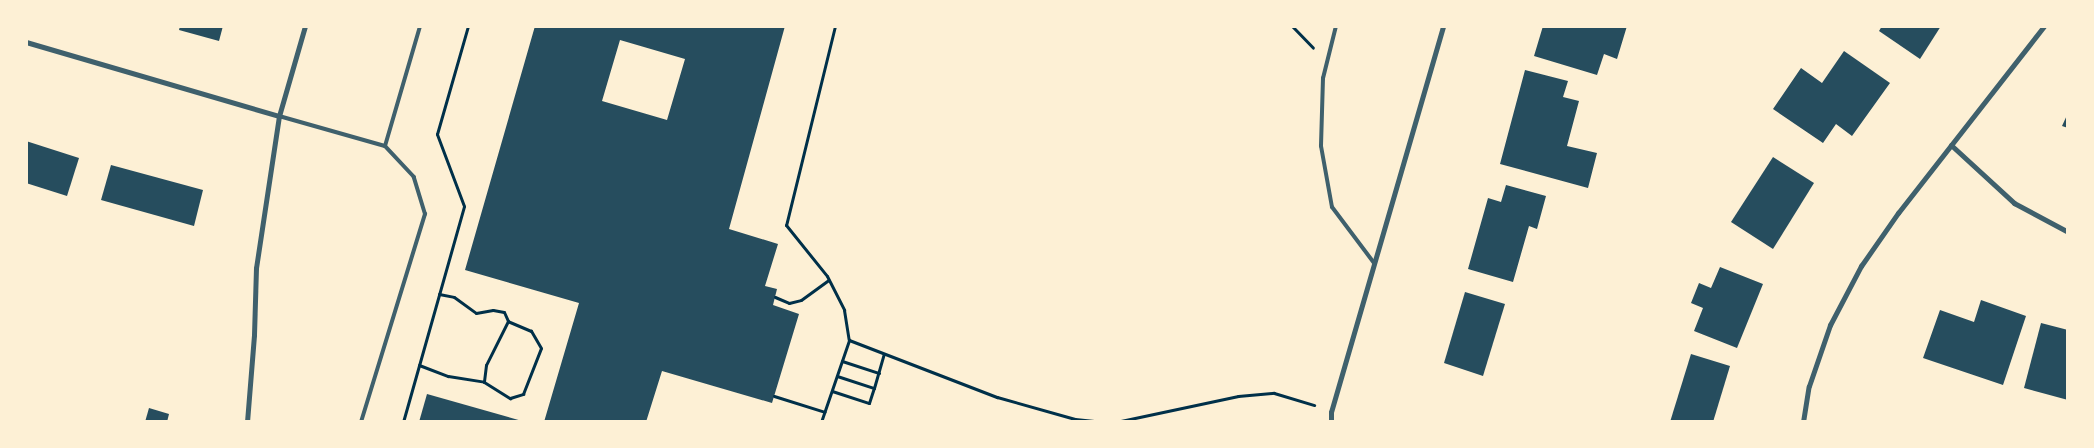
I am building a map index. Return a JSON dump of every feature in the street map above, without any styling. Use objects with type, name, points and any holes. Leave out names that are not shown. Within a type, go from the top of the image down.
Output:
[{"type":"street","points":[[247,422],[254,335],[256,268],[279,116],[305,26]]},
{"type":"street","points":[[1331,422],[1331,412],[1443,26]]},
{"type":"street","points":[[1804,422],[1809,386],[1830,325],[1856,274],[1898,213],[2044,26]]},
{"type":"street","points":[[26,42],[279,116]]},
{"type":"street","points":[[1951,146],[2014,203],[2068,232]]},
{"type":"lane","points":[[385,146],[420,26]]},
{"type":"lane","points":[[1336,26],[1323,78],[1322,146],[1332,207],[1374,263]]},
{"type":"lane","points":[[279,116],[385,146],[414,177],[425,214],[361,422]]},
{"type":"path","points":[[821,422],[849,340],[844,310],[828,280],[786,225],[834,26]]},
{"type":"path","points":[[1292,26],[1327,63]]},
{"type":"path","points":[[775,297],[788,303],[801,300],[828,280]]},
{"type":"path","points":[[419,365],[448,376],[484,382],[510,398],[523,394],[540,348],[531,331],[508,321],[504,312],[493,310],[476,313],[454,297],[439,294]]},
{"type":"path","points":[[484,382],[486,365],[508,321]]},
{"type":"path","points":[[849,340],[997,398],[1075,419],[1106,422]]},
{"type":"path","points":[[832,391],[869,403],[884,354]]},
{"type":"path","points":[[842,361],[879,373]]},
{"type":"path","points":[[837,376],[874,388]]},
{"type":"path","points":[[1116,422],[1238,396],[1274,393],[1331,412]]},
{"type":"path","points":[[774,396],[825,412]]},
{"type":"building","points":[[180,26],[223,26],[219,41],[179,30]]},
{"type":"building","points":[[535,26],[785,26],[729,229],[778,244],[765,286],[777,289],[773,305],[799,314],[772,403],[662,371],[646,422],[544,422],[579,303],[465,270]],"holes":[[[620,40],[685,59],[667,120],[602,101]]]},
{"type":"building","points":[[1543,26],[1627,26],[1617,59],[1604,54],[1597,75],[1534,56]]},
{"type":"building","points":[[1882,26],[1941,26],[1920,59],[1879,31]]},
{"type":"building","points":[[1844,51],[1890,83],[1852,136],[1836,124],[1823,143],[1773,109],[1801,68],[1822,83]]},
{"type":"building","points":[[1525,70],[1568,81],[1563,97],[1579,101],[1567,146],[1597,153],[1588,188],[1500,164]]},
{"type":"building","points":[[2068,113],[2068,128],[2062,126]]},
{"type":"building","points":[[26,141],[79,158],[67,196],[26,183]]},
{"type":"building","points":[[1773,157],[1814,183],[1773,249],[1731,222]]},
{"type":"building","points":[[111,165],[203,190],[194,226],[101,200]]},
{"type":"building","points":[[1506,185],[1546,196],[1537,229],[1529,226],[1513,282],[1468,269],[1488,198],[1501,202]]},
{"type":"building","points":[[1720,267],[1763,284],[1737,348],[1694,331],[1703,308],[1691,303],[1699,283],[1711,288]]},
{"type":"building","points":[[1465,292],[1505,304],[1483,376],[1444,363]]},
{"type":"building","points":[[1981,300],[2026,316],[2003,385],[1923,358],[1940,310],[1974,322]]},
{"type":"building","points":[[2041,323],[2068,330],[2068,400],[2024,388]]},
{"type":"building","points":[[1691,354],[1730,366],[1713,422],[1670,422]]},
{"type":"building","points":[[427,394],[522,421],[522,422],[419,422]]},
{"type":"building","points":[[149,408],[169,414],[167,422],[145,422]]}]
